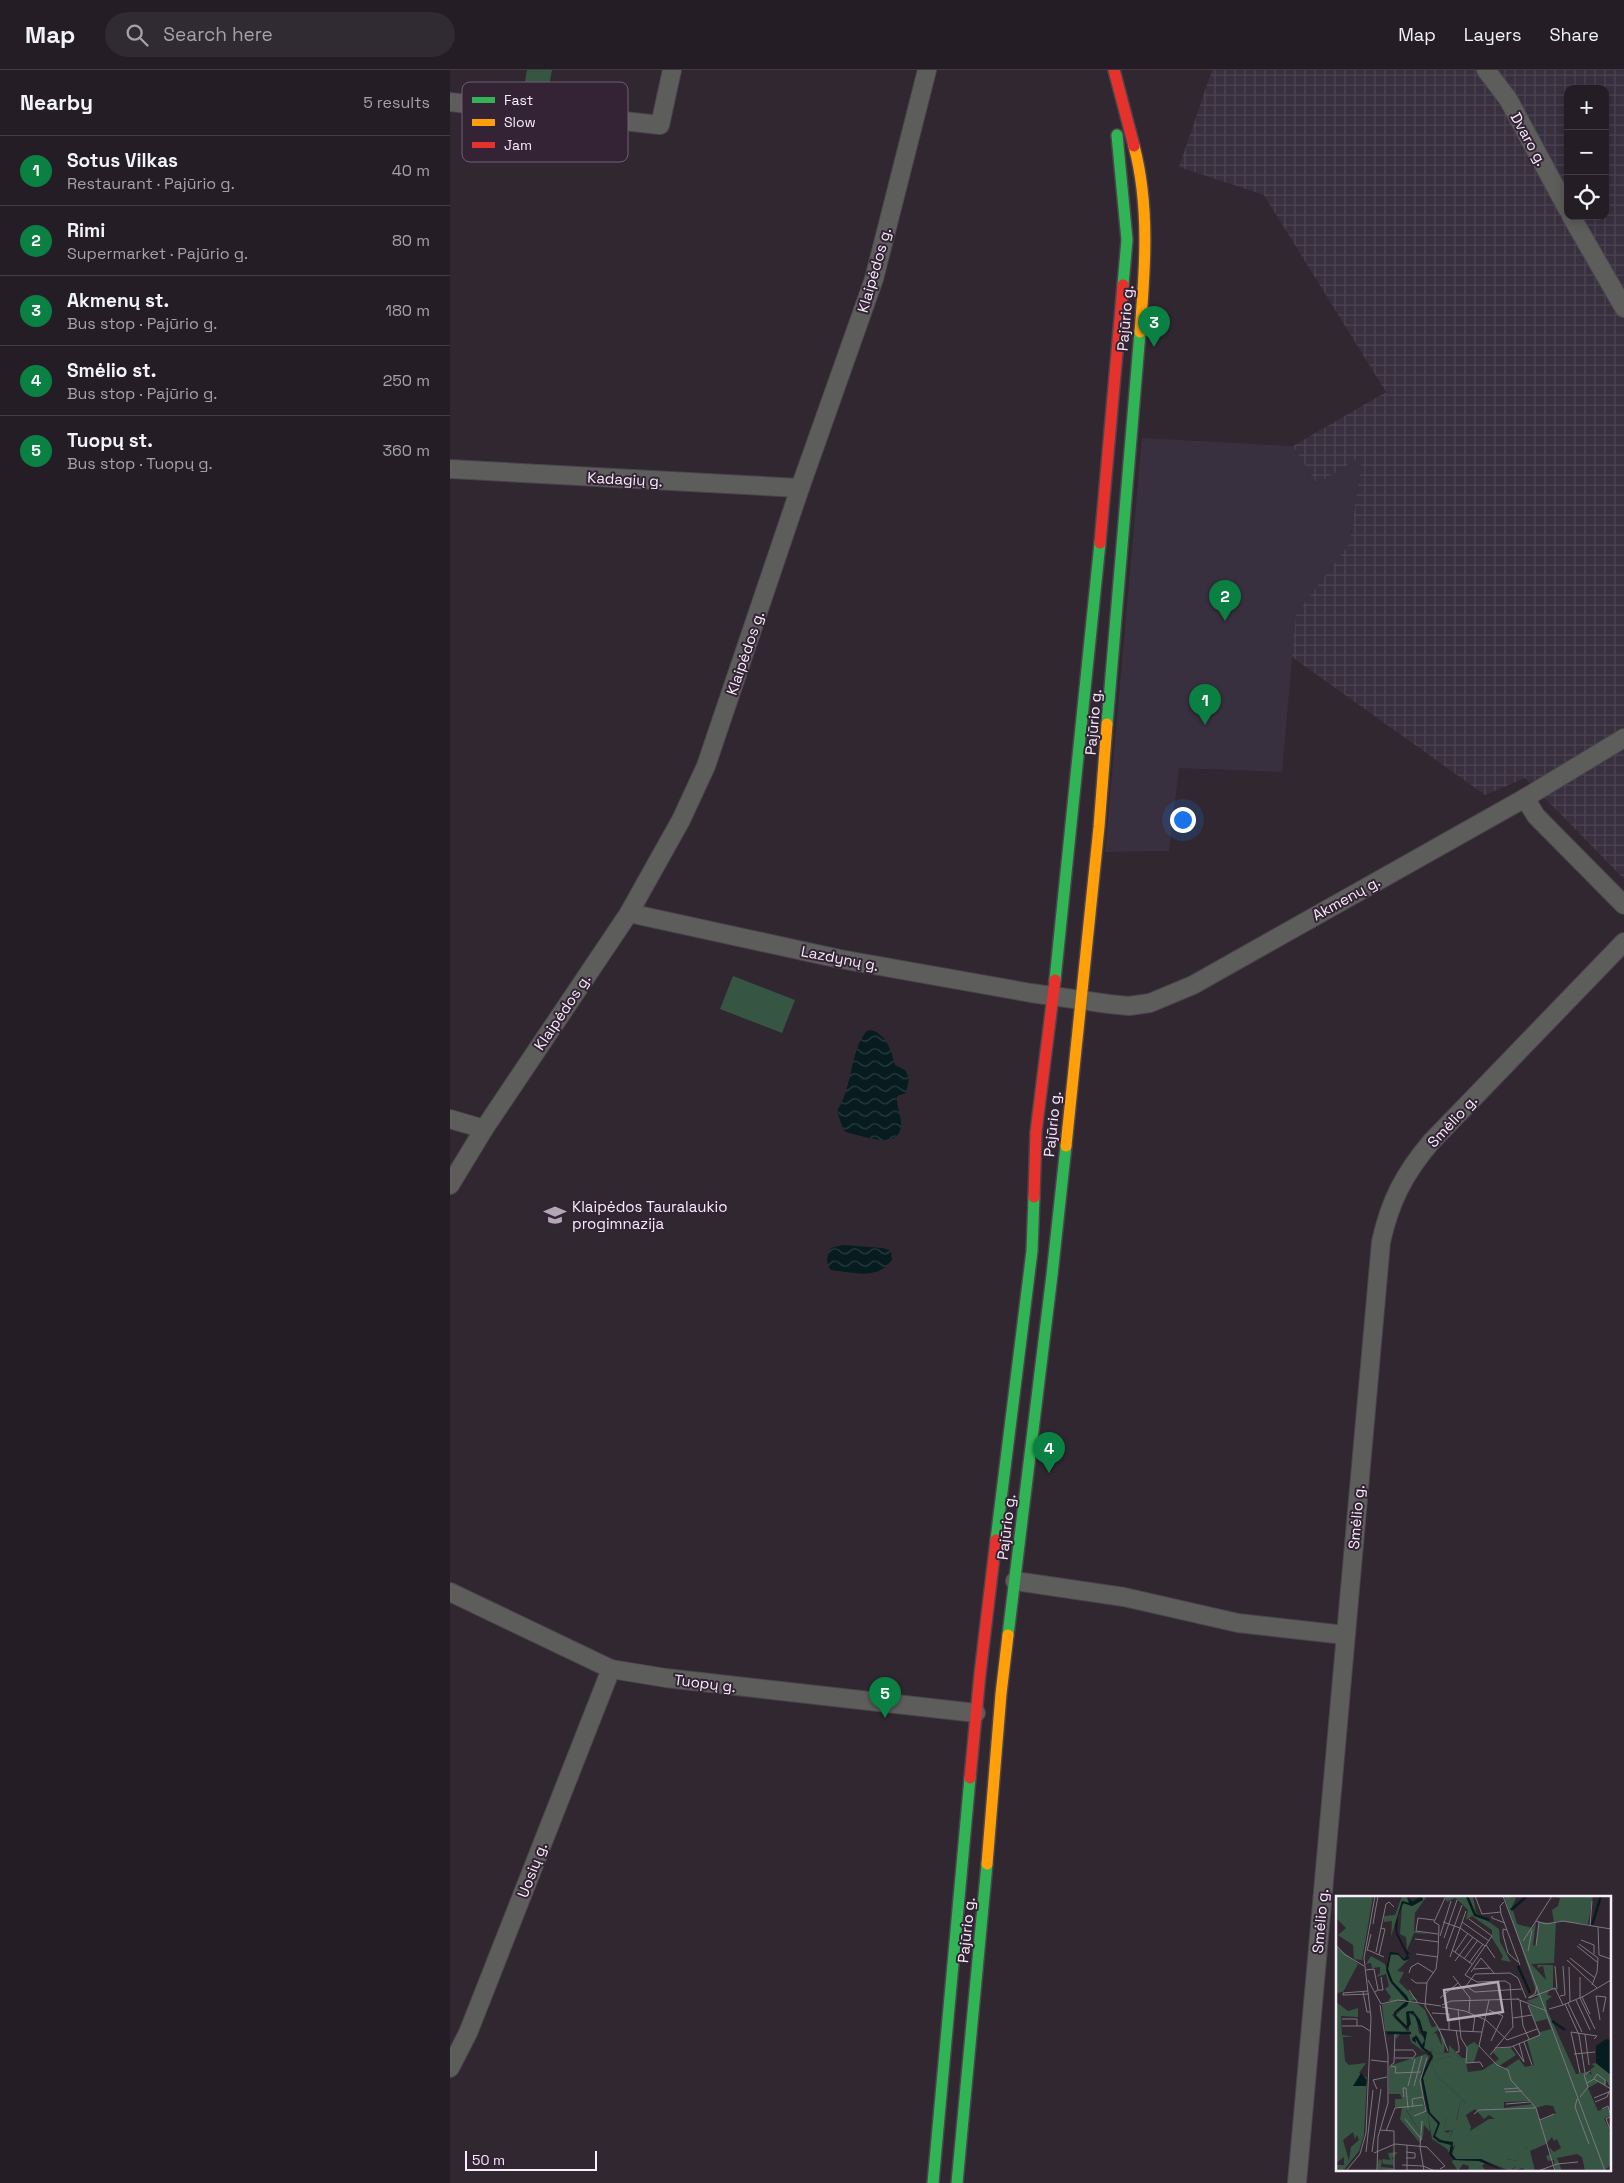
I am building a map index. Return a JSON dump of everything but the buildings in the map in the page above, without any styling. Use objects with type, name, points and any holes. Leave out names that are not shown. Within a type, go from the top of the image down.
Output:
[{"type":"main road","name":"Pajūrio g.","points":[[957,2183],[1001,1694],[1052,1275],[1099,827],[1144,279],[1144,208],[1137,158],[1114,70]]},
{"type":"main road","points":[[1104,76],[1107,90]]},
{"type":"main road","name":"Pajūrio g.","points":[[933,2183],[976,1713],[1032,1251],[1036,1132],[1097,580],[1127,240],[1121,161],[1115,122]]},
{"type":"street","points":[[628,121],[660,125],[672,70]]},
{"type":"street","name":"Klaipėdos g.","points":[[450,1185],[484,1129],[630,913],[681,820],[706,766],[800,488],[874,279],[927,70]]},
{"type":"street","name":"Dvaro g.","points":[[1486,70],[1508,99],[1564,203]]},
{"type":"street","points":[[1573,220],[1624,308]]},
{"type":"street","name":"Kadagių g.","points":[[450,469],[800,488]]},
{"type":"street","name":"Akmenų g.","points":[[1052,996],[1129,1006],[1150,1003],[1193,985],[1525,798],[1624,738]]},
{"type":"street","points":[[1525,798],[1536,816],[1624,905]]},
{"type":"street","name":"Lazdynų g.","points":[[630,913],[840,959],[1052,996]]},
{"type":"street","name":"Smėlio g.","points":[[1297,2183],[1381,1242],[1386,1218],[1397,1191],[1411,1166],[1431,1142],[1624,942]]},
{"type":"street","points":[[450,1119],[484,1129]]},
{"type":"street","points":[[1015,1581],[1124,1597],[1238,1623],[1345,1635]]},
{"type":"street","name":"Tuopų g.","points":[[450,1592],[611,1669],[666,1678],[976,1713]]},
{"type":"street","name":"Uosių g.","points":[[450,2068],[468,2033],[611,1669]]},
{"type":"shaded area","points":[[1212,70],[1624,70],[1624,879],[1525,778],[1485,795],[1292,657],[1296,614],[1350,543],[1362,456],[1317,484],[1293,446],[1386,392],[1264,195],[1179,167]]},
{"type":"shaded area","points":[[1142,438],[1293,446],[1317,484],[1362,456],[1350,543],[1296,614],[1282,772],[1179,768],[1169,851],[1105,852]]},
{"type":"green space","points":[[527,70],[552,70],[550,82],[525,82]]},
{"type":"green space","points":[[733,976],[795,1000],[782,1033],[720,1009]]},
{"type":"water","points":[[872,1030],[885,1040],[895,1065],[905,1070],[909,1078],[906,1093],[897,1096],[901,1120],[900,1132],[889,1140],[871,1139],[846,1132],[843,1129],[837,1111],[846,1091],[857,1048],[867,1031]]},
{"type":"water","points":[[843,1245],[883,1248],[891,1251],[892,1260],[886,1267],[872,1273],[864,1274],[831,1270],[827,1262],[831,1248]]},
{"type":"traffic: fast","points":[[1117,135],[1127,240],[1123,285]]},
{"type":"traffic: fast","points":[[1107,724],[1140,332]]},
{"type":"traffic: fast","points":[[1055,980],[1100,543]]},
{"type":"traffic: fast","points":[[1008,1635],[1066,1146]]},
{"type":"traffic: fast","points":[[996,1540],[1032,1251],[1034,1197]]},
{"type":"traffic: fast","points":[[933,2183],[970,1778]]},
{"type":"traffic: fast","points":[[957,2183],[987,1864]]},
{"type":"traffic: slow","points":[[1134,146],[1142,192],[1145,238],[1140,332]]},
{"type":"traffic: slow","points":[[1066,1146],[1099,827],[1107,724]]},
{"type":"traffic: slow","points":[[987,1864],[1001,1694],[1008,1635]]},
{"type":"traffic: jam","points":[[1114,70],[1134,146]]},
{"type":"traffic: jam","points":[[1100,543],[1123,285]]},
{"type":"traffic: jam","points":[[1034,1197],[1036,1132],[1055,980]]},
{"type":"traffic: jam","points":[[970,1778],[996,1540]]},
{"type":"place","name":"Akmenų st.","points":[[1154,347]]},
{"type":"place","name":"Rimi","points":[[1225,621]]},
{"type":"place","name":"Sotus Vilkas","points":[[1205,725]]},
{"type":"place","name":"Klaipėdos Tauralaukio progimnazija","points":[[555,1215]]},
{"type":"place","name":"Smėlio st.","points":[[1049,1473]]},
{"type":"place","name":"Tuopų st.","points":[[885,1718]]}]
